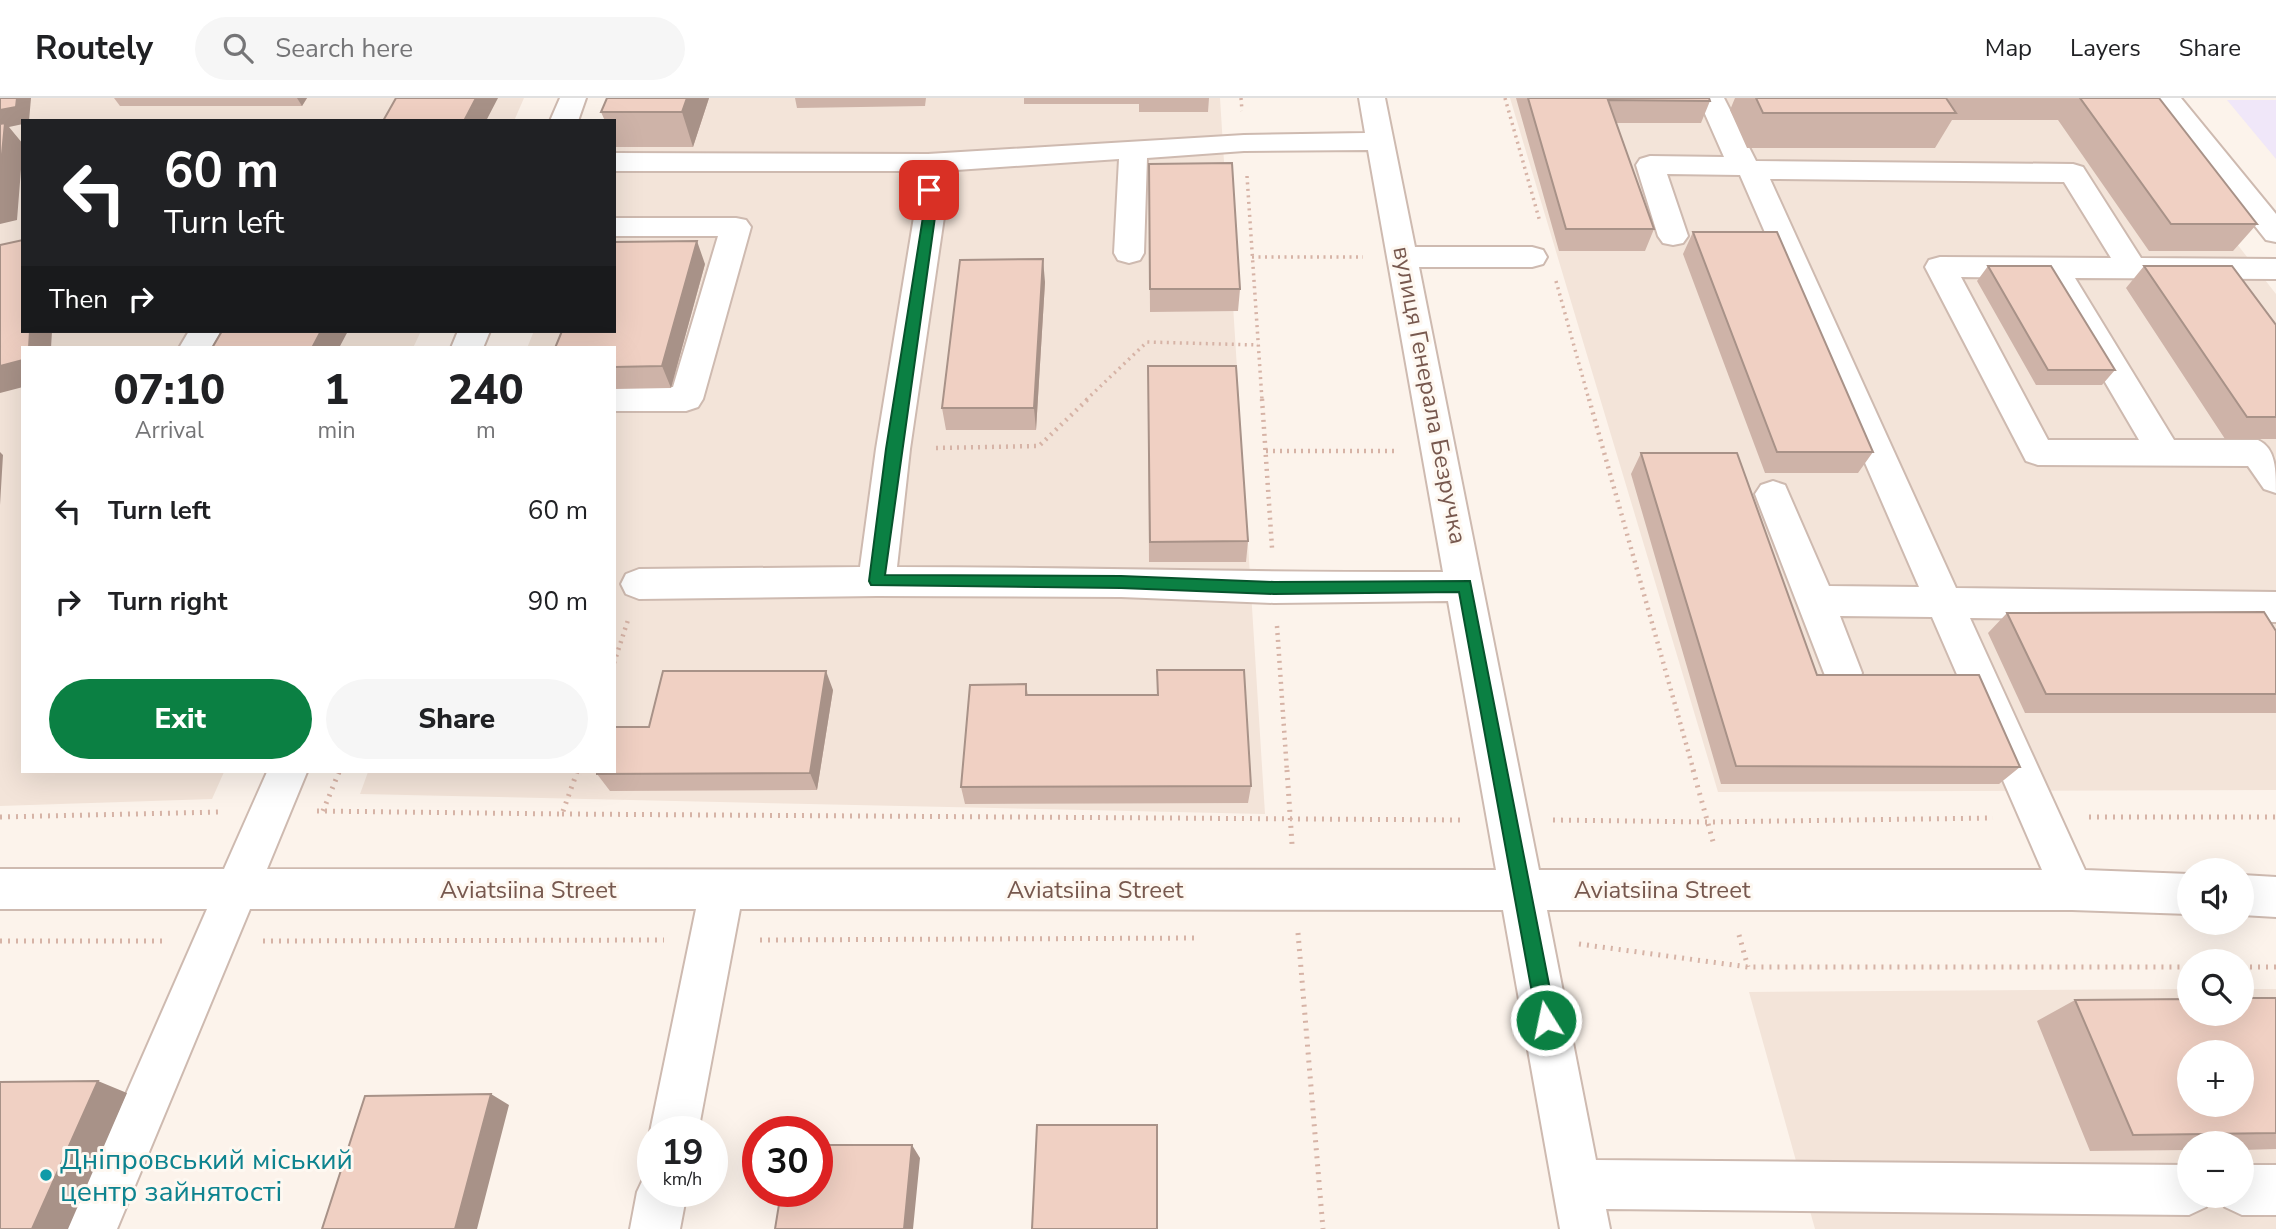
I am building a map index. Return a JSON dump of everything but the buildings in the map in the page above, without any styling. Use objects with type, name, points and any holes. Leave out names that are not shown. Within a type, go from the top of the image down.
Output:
[{"type":"street","points":[[565,119],[573,98]]},
{"type":"street","name":"вулиця Генерала Безручка","points":[[1373,98],[1581,1207]]},
{"type":"street","points":[[1711,98],[1747,168],[1947,603],[2072,890]]},
{"type":"street","points":[[2167,98],[2276,233]]},
{"type":"street","points":[[616,162],[928,163],[1244,143],[1382,141]]},
{"type":"street","points":[[1129,253],[1133,150]]},
{"type":"street","points":[[877,581],[893,449],[929,217],[928,163]]},
{"type":"street","points":[[1673,236],[1650,165],[2073,173],[2133,268]]},
{"type":"street","points":[[616,227],[736,227],[686,399],[616,399]]},
{"type":"street","points":[[1404,257],[1543,254]]},
{"type":"street","points":[[2270,462],[2164,453],[2038,452],[1940,267],[2276,269]]},
{"type":"street","points":[[2054,268],[2164,453]]},
{"type":"street","points":[[1773,494],[1843,673]]},
{"type":"street","points":[[639,584],[877,581],[1121,582],[1274,588],[1465,586]]},
{"type":"street","points":[[1816,601],[2276,607]]},
{"type":"street","points":[[92,1229],[287,773]]},
{"type":"street","name":"Aviatsiina Street","points":[[0,889],[2072,890],[2177,894]]},
{"type":"street","points":[[677,1116],[722,890]]},
{"type":"street","points":[[2254,896],[2276,897]]},
{"type":"street","points":[[1581,1207],[2177,1189]]},
{"type":"street","points":[[2254,1190],[2276,1190]]},
{"type":"street","points":[[655,1229],[659,1207]]},
{"type":"path","points":[[1241,98],[1295,890],[1324,1229]]},
{"type":"path","points":[[1505,98],[1543,254],[1748,967]]},
{"type":"path","points":[[1252,257],[1404,257]]},
{"type":"path","points":[[893,449],[1039,446],[1147,342],[1258,345]]},
{"type":"path","points":[[1265,451],[1440,451]]},
{"type":"path","points":[[323,811],[338,773]]},
{"type":"path","points":[[562,814],[1708,822],[2276,817]]},
{"type":"path","points":[[1531,937],[1748,967],[2177,967]]},
{"type":"path","points":[[0,941],[1215,938]]},
{"type":"path","points":[[1285,938],[1312,938]]},
{"type":"path","points":[[2254,967],[2276,967]]},
{"type":"shaded area","points":[[0,98],[524,98],[515,119],[21,119],[21,333],[420,333],[414,346],[21,346],[21,773],[224,773],[212,799],[0,806]]},
{"type":"shaded area","points":[[621,98],[1220,98],[1265,814],[360,794],[368,773],[616,773],[616,346],[528,346],[533,333],[616,333],[615,119]]},
{"type":"shaded area","points":[[1510,98],[2123,98],[2276,294],[2276,790],[1718,792]]},
{"type":"shaded area","points":[[2227,100],[2276,100],[2276,159]]},
{"type":"shaded area","points":[[2177,989],[2177,1026],[2254,1026],[2254,989],[2276,989],[2276,1229],[1815,1229],[1749,992]]},
{"type":"place","name":"Дніпровський міський центр зайнятості","points":[[46,1175]]},
{"type":"route","points":[[929,190],[929,217],[893,449],[877,581],[1121,582],[1274,588],[1465,586],[1546,1020]]}]
